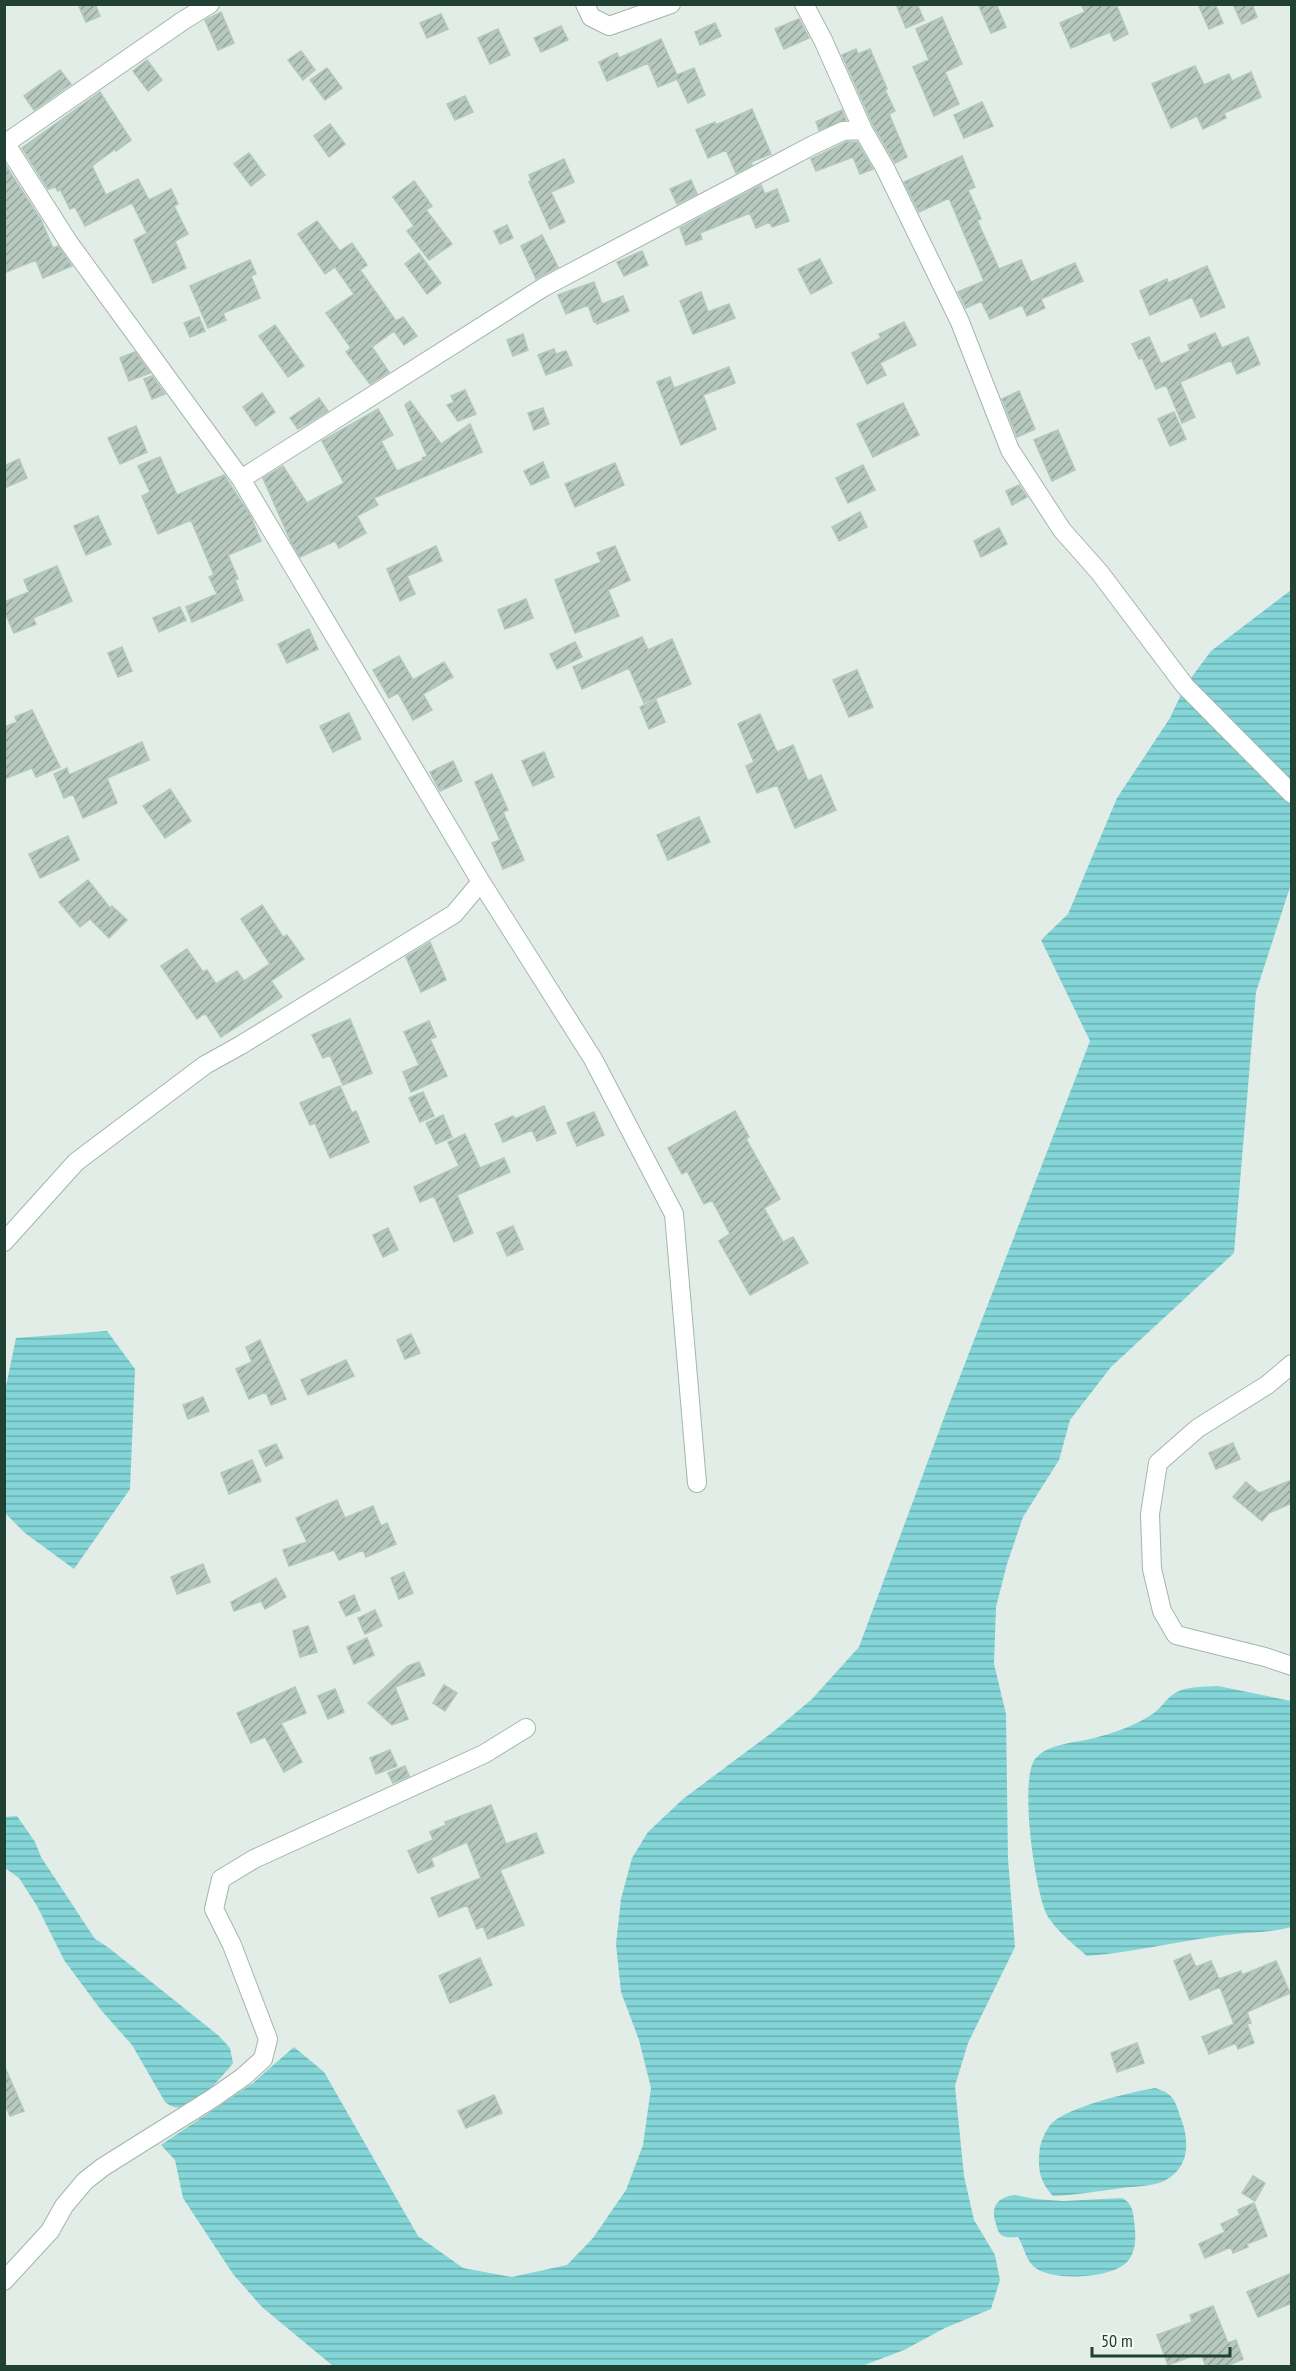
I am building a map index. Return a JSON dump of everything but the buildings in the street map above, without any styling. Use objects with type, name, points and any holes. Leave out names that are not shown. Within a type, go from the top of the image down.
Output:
[{"type":"street","points":[[210,4],[5,142],[69,243],[241,479],[481,882],[593,1059],[674,1214],[697,1483]]},
{"type":"street","points":[[585,4],[591,17],[609,26],[671,4]]},
{"type":"street","points":[[804,4],[823,40],[863,130],[885,168],[960,322],[1010,450],[1062,530],[1100,573],[1185,686],[1292,794]]},
{"type":"street","points":[[241,479],[544,287],[813,145],[843,131],[863,130]]},
{"type":"street","points":[[4,1242],[76,1162],[205,1065],[242,1045],[454,914],[481,882]]},
{"type":"street","points":[[1292,1364],[1267,1384],[1198,1428],[1158,1463],[1150,1514],[1152,1569],[1162,1611],[1176,1635],[1266,1657],[1292,1666]]},
{"type":"street","points":[[4,2281],[50,2231],[64,2206],[85,2181],[103,2167],[213,2098],[243,2077],[263,2059],[268,2039],[232,1945],[214,1909],[221,1879],[254,1860],[484,1754],[526,1728]]},
{"type":"water","points":[[1291,590],[1291,884],[1256,992],[1234,1253],[1111,1367],[1070,1420],[1059,1460],[1023,1517],[1007,1564],[996,1607],[994,1664],[1006,1714],[1008,1859],[1015,1947],[968,2043],[955,2086],[964,2176],[974,2220],[995,2255],[1000,2280],[991,2309],[945,2328],[904,2350],[862,2366],[333,2366],[262,2307],[233,2274],[183,2198],[175,2160],[161,2145],[253,2083],[294,2047],[324,2072],[418,2236],[463,2268],[512,2277],[567,2265],[593,2238],[626,2190],[643,2145],[651,2088],[639,2040],[621,1992],[616,1944],[621,1899],[632,1858],[648,1832],[683,1799],[774,1731],[812,1699],[859,1647],[945,1415],[1090,1041],[1041,940],[1068,914],[1117,798],[1170,718],[1185,686],[1211,651]]},
{"type":"water","points":[[107,1331],[135,1369],[130,1489],[74,1569],[25,1533],[5,1513],[5,1391],[16,1338]]},
{"type":"water","points":[[1218,1686],[1291,1701],[1291,1927],[1087,1956],[1056,1928],[1043,1905],[1034,1863],[1029,1812],[1030,1771],[1035,1759],[1055,1747],[1102,1736],[1133,1725],[1154,1713],[1170,1697],[1181,1690]]},
{"type":"water","points":[[17,1816],[95,1939],[219,2036],[230,2048],[233,2063],[198,2099],[181,2107],[170,2106],[165,2102],[132,2045],[101,2010],[64,1960],[37,1906],[19,1878],[5,1868],[5,1817]]},
{"type":"water","points":[[1155,2088],[1171,2096],[1185,2130],[1185,2156],[1178,2170],[1164,2181],[1154,2184],[1053,2196],[1046,2188],[1039,2169],[1042,2140],[1051,2124],[1085,2106]]},
{"type":"water","points":[[1015,2195],[1063,2201],[1122,2198],[1130,2205],[1134,2217],[1133,2253],[1119,2268],[1095,2275],[1066,2276],[1041,2271],[1030,2263],[1018,2237],[1003,2236],[997,2228],[994,2218],[996,2204],[1004,2198]]}]
